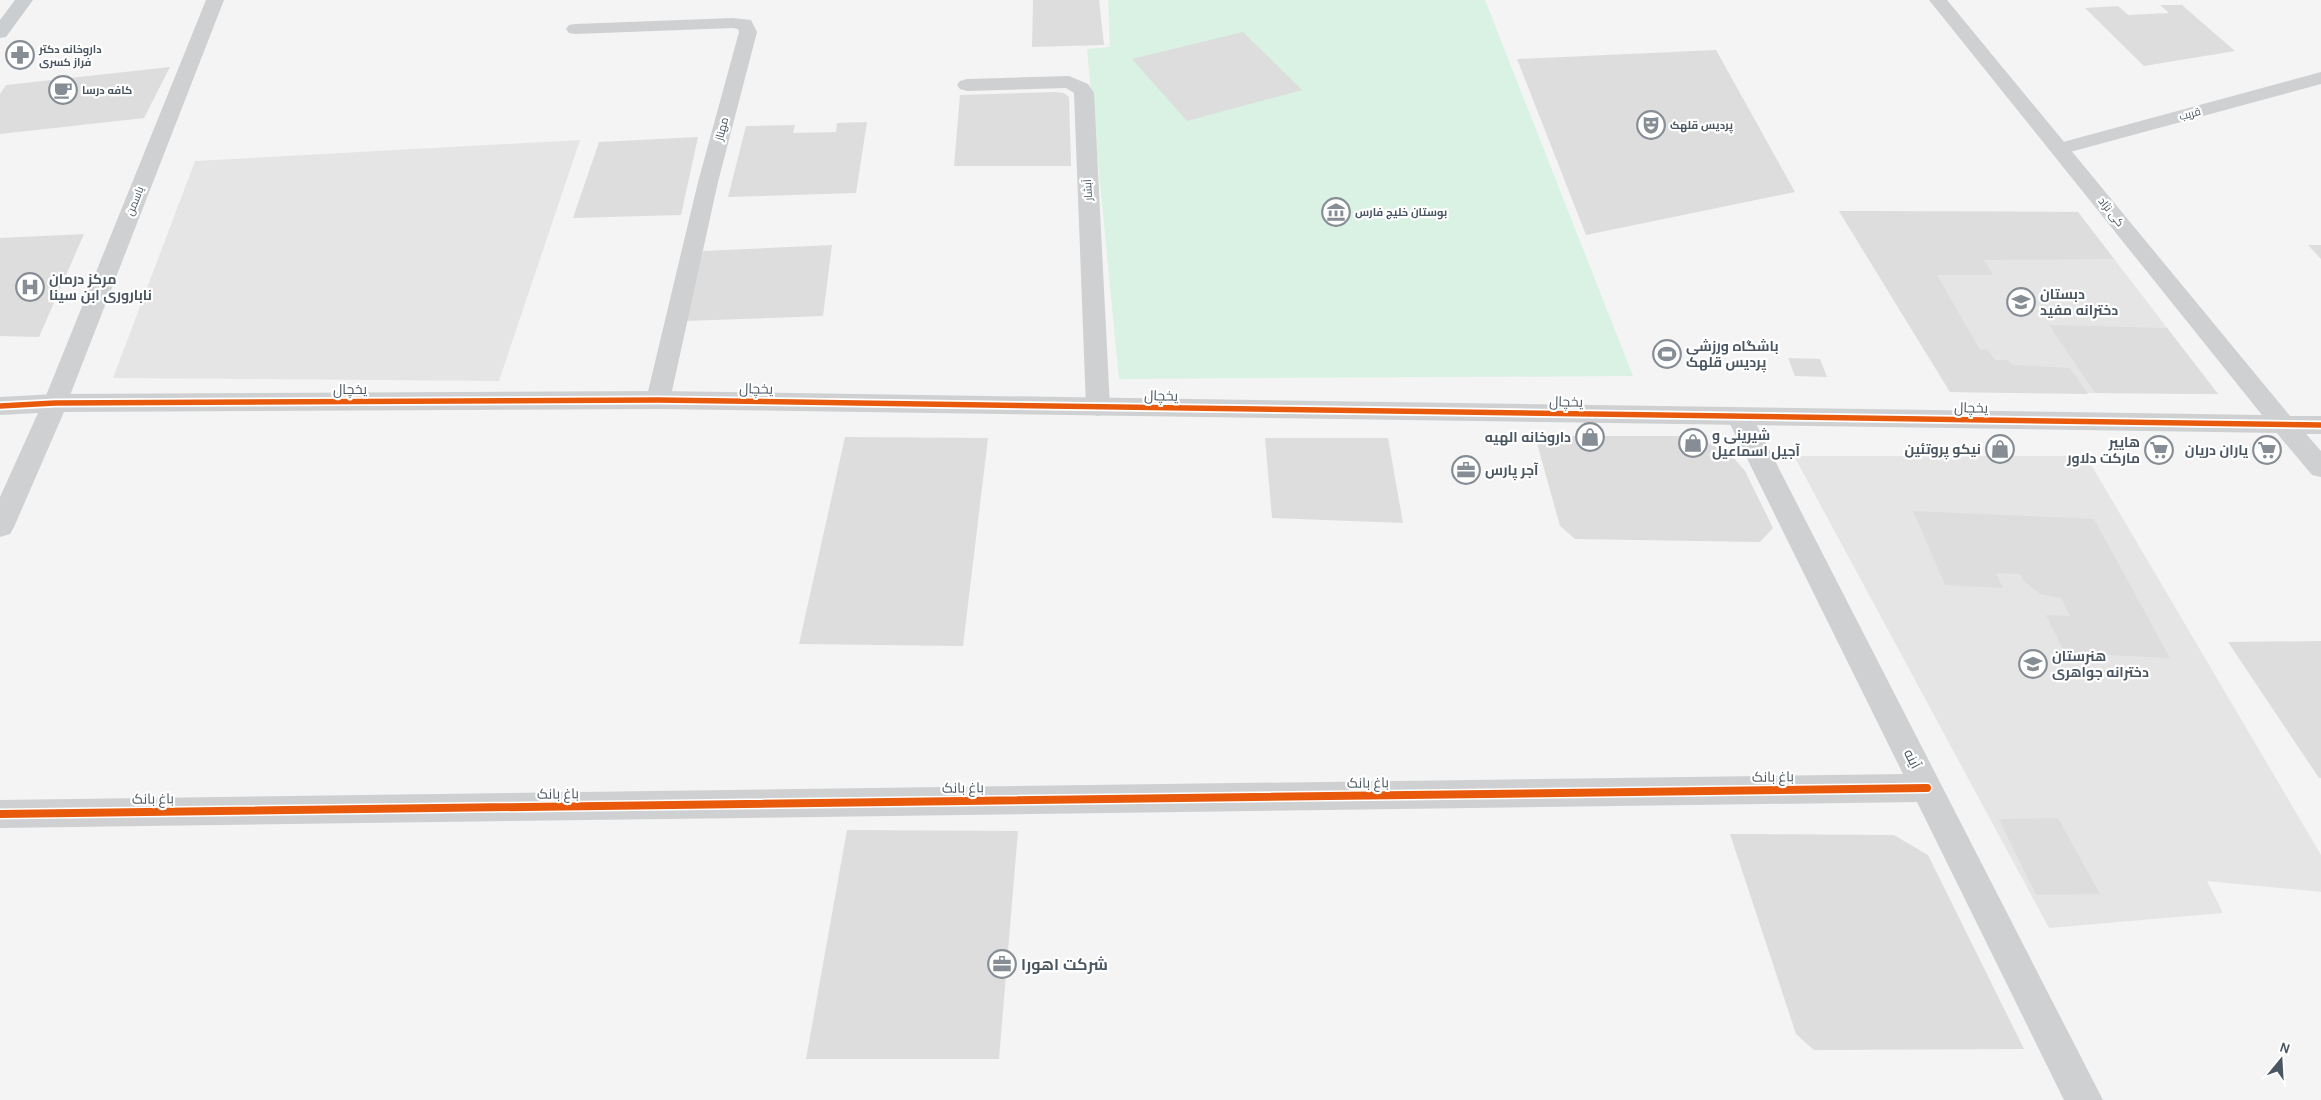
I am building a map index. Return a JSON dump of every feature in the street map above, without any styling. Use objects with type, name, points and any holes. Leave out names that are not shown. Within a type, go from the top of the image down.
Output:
[{"type":"main road","points":[[0,33],[24,0]]},
{"type":"street","name":"یاسمن","points":[[0,526],[55,403],[215,0]]},
{"type":"street","name":"کی نژاد","points":[[1938,0],[2321,468]]},
{"type":"street","name":"مهناز","points":[[575,29],[732,23],[745,24],[748,32],[708,182],[658,400]]},
{"type":"street","name":"قریب","points":[[2059,149],[2321,78]]},
{"type":"street","name":"آبشار","points":[[967,85],[1069,82],[1076,84],[1084,93],[1098,407]]},
{"type":"street","name":"یخچال","points":[[0,406],[55,403],[658,400],[1740,418],[2321,425]]},
{"type":"street","name":"آینه","points":[[1740,418],[2084,1100]]},
{"type":"street","points":[[2284,425],[2321,441]]},
{"type":"street","name":"باغ بانک","points":[[0,814],[1927,788]]},
{"type":"shaded area","points":[[580,140],[499,381],[113,378],[195,161]]},
{"type":"shaded area","name":"دبستان دخترانه مفید","points":[[1839,211],[2078,212],[2218,394],[1950,392]]},
{"type":"shaded area","points":[[1794,456],[2086,456],[2321,855],[2321,892],[2207,881],[2223,913],[2049,928]]},
{"type":"green space","name":"بوستان خلیج فارس","points":[[1108,0],[1485,0],[1633,376],[1119,379],[1087,49],[1110,47]]},
{"type":"building","points":[[1033,0],[1099,0],[1104,45],[1032,47]]},
{"type":"building","points":[[2160,5],[2182,5],[2235,51],[2144,66],[2085,8],[2118,6],[2128,15],[2169,13]]},
{"type":"building","points":[[1243,32],[1302,90],[1187,121],[1132,59]]},
{"type":"building","name":"پردیس قلهک","points":[[1716,50],[1795,192],[1586,235],[1517,59]]},
{"type":"building","points":[[170,67],[144,118],[0,134],[0,94],[6,85]]},
{"type":"building","points":[[1064,93],[1069,97],[1071,166],[954,166],[960,95]]},
{"type":"building","points":[[867,122],[856,193],[728,197],[746,126],[795,125],[793,133],[836,132],[837,123]]},
{"type":"building","points":[[698,137],[681,215],[573,218],[599,142]]},
{"type":"building","points":[[1839,211],[2078,212],[2114,259],[1984,260],[1993,275],[1937,275],[1980,350],[1987,349],[1995,360],[2007,360],[2013,365],[2070,368],[2088,394],[1950,392]]},
{"type":"building","name":"مرکز درمان ناباروری ابن سینا","points":[[84,234],[39,337],[0,336],[0,238]]},
{"type":"building","points":[[832,245],[823,316],[685,321],[703,251]]},
{"type":"building","points":[[2308,245],[2321,245],[2321,259]]},
{"type":"building","points":[[2049,325],[2167,328],[2218,394],[2095,393]]},
{"type":"building","points":[[1788,358],[1820,359],[1827,377],[1795,376]]},
{"type":"building","points":[[1535,436],[1680,436],[1703,440],[1732,456],[1745,471],[1773,528],[1760,542],[1575,539],[1560,526]]},
{"type":"building","points":[[845,437],[988,438],[963,646],[799,644]]},
{"type":"building","points":[[1265,438],[1388,438],[1403,523],[1272,518]]},
{"type":"building","name":"هنرستان دخترانه جواهری","points":[[1913,511],[2094,519],[2170,658],[2065,653],[2046,615],[2070,616],[2061,598],[2040,594],[2024,581],[2020,574],[1996,573],[2003,588],[1945,585]]},
{"type":"building","points":[[2321,641],[2321,778],[2319,778],[2228,642]]},
{"type":"building","points":[[2058,818],[2100,894],[2036,895],[1999,819]]},
{"type":"building","points":[[847,830],[1018,831],[999,1059],[806,1059]]},
{"type":"building","points":[[1730,834],[1894,835],[1928,855],[2024,1049],[1814,1050],[1796,1034]]},
{"type":"cycle path","points":[[0,406],[55,403],[658,400],[2321,425]]},
{"type":"cycle path","points":[[0,814],[1927,788]]},
{"type":"place","name":"داروخانه دکتر فراز کسری","points":[[20,55]]},
{"type":"place","name":"کافه درسا","points":[[63,90]]},
{"type":"place","name":"پردیس قلهک","points":[[1651,125]]},
{"type":"place","name":"بوستان خلیج فارس","points":[[1336,212]]},
{"type":"place","name":"مرکز درمان ناباروری ابن سینا","points":[[30,287]]},
{"type":"place","name":"دبستان دخترانه مفید","points":[[2021,302]]},
{"type":"place","name":"باشگاه ورزشی پردیس قلهک","points":[[1667,354]]},
{"type":"place","name":"داروخانه الهیه","points":[[1590,437]]},
{"type":"place","name":"شیرینی و آجیل اسماعيل","points":[[1693,443]]},
{"type":"place","name":"نیکو پروتئین","points":[[2000,449]]},
{"type":"place","name":"هایپر مارکت دلاور","points":[[2159,450]]},
{"type":"place","name":"یاران دریان","points":[[2267,450]]},
{"type":"place","name":"آجر پارس","points":[[1466,470]]},
{"type":"place","name":"هنرستان دخترانه جواهری","points":[[2033,664]]},
{"type":"place","name":"شرکت اهورا","points":[[1002,964]]}]
